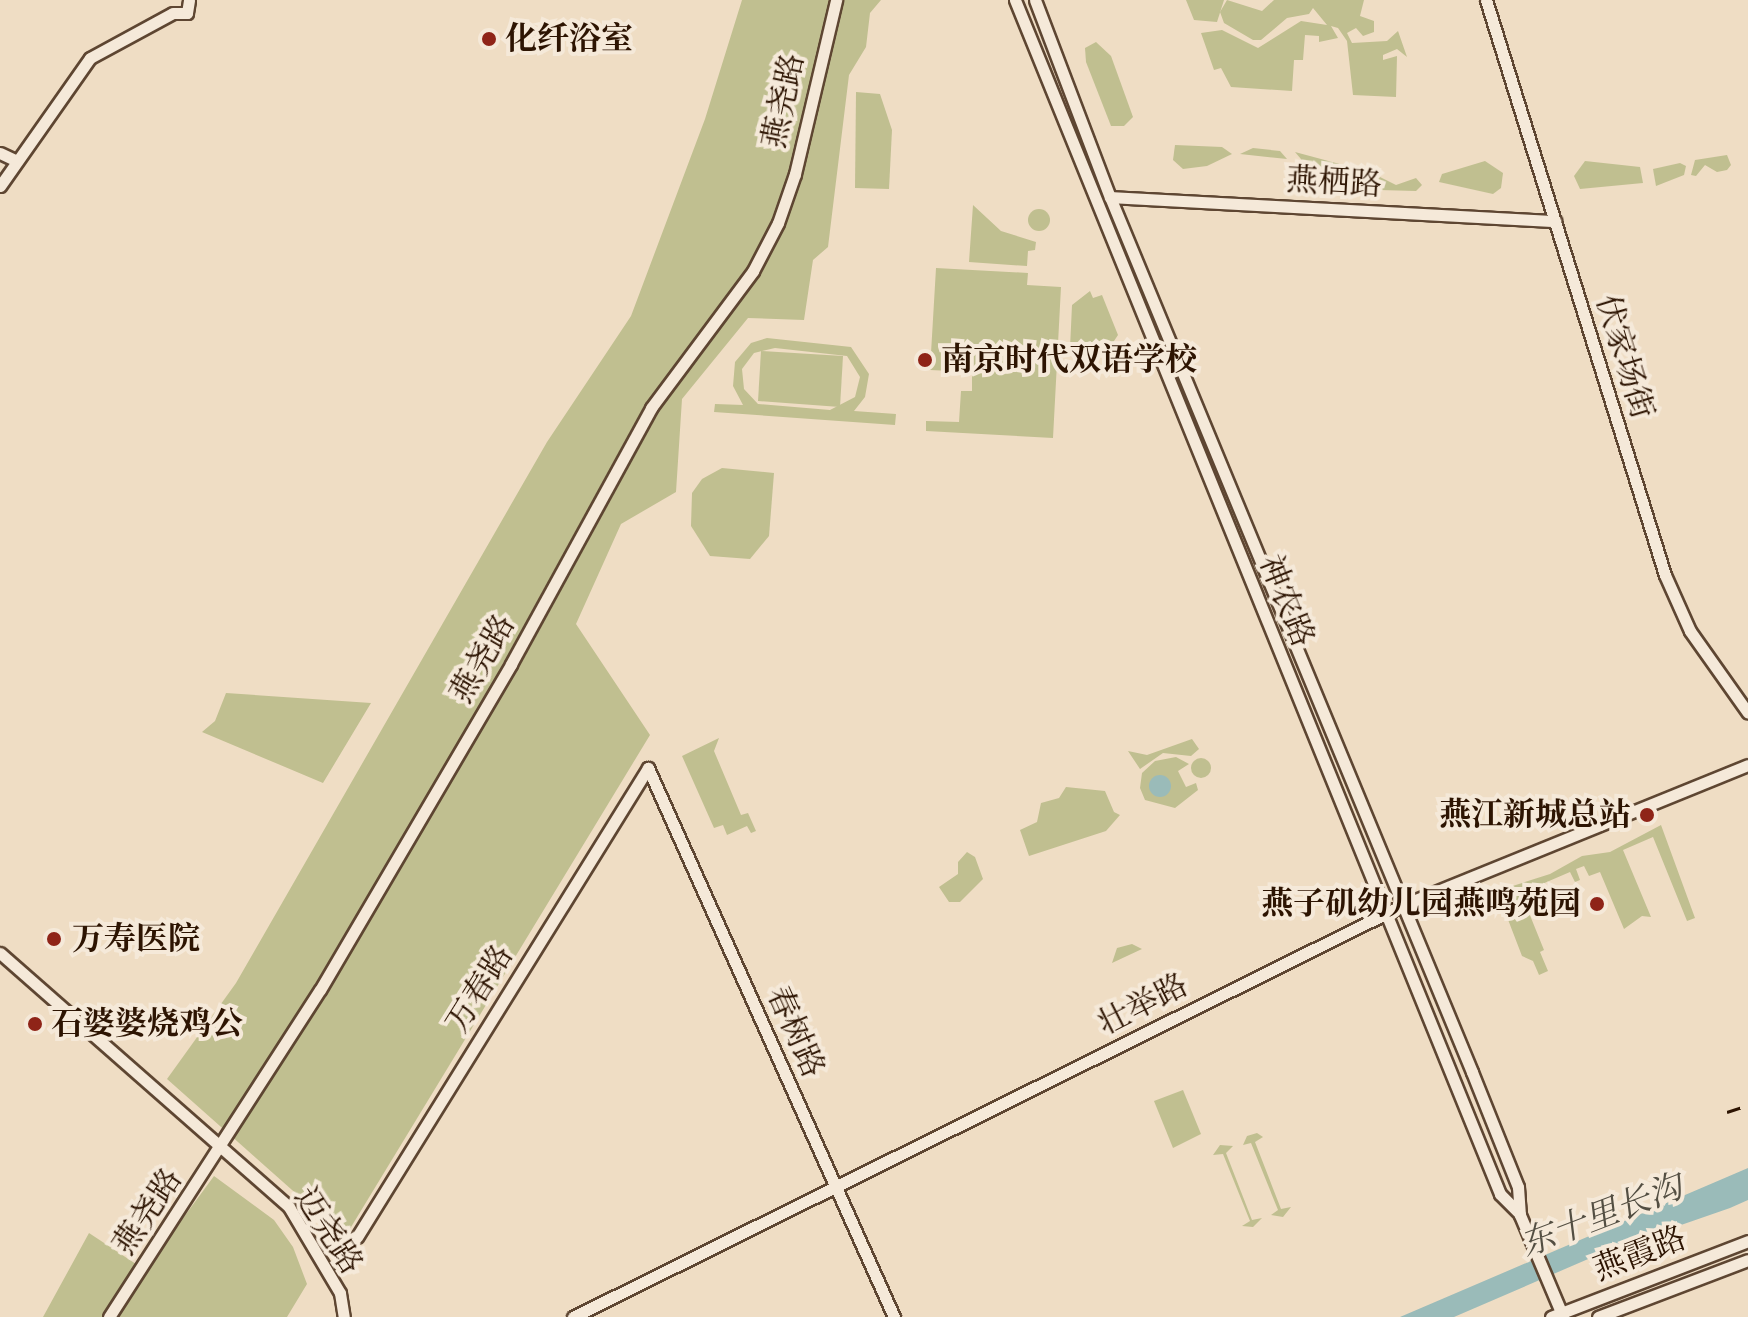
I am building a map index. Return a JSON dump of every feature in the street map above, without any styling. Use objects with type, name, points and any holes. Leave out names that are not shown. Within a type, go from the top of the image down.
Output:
[{"type":"street","points":[[0,186],[15,160],[90,58],[173,13],[187,13],[189,0]]},
{"type":"street","name":"燕尧路","points":[[109,1317],[222,1147],[511,664],[651,408],[753,271],[778,223],[795,174],[836,0]]},
{"type":"street","name":"神农路","points":[[1015,0],[1500,1194],[1520,1215]]},
{"type":"street","name":"神农路","points":[[1035,0],[1110,197],[1518,1187],[1520,1215],[1558,1315]]},
{"type":"street","name":"伏家场街","points":[[1486,0],[1678,609],[1748,713]]},
{"type":"street","points":[[0,153],[15,160]]},
{"type":"street","name":"燕栖路","points":[[1110,197],[1555,221]]},
{"type":"street","name":"壮举路","points":[[573,1317],[1403,905],[1748,765]]},
{"type":"street","name":"春树路","points":[[648,768],[894,1317]]},
{"type":"street","name":"万春路","points":[[357,1237],[648,768]]},
{"type":"street","name":"迈尧路","points":[[0,953],[289,1207],[340,1293],[344,1317]]},
{"type":"street","name":"燕霞路","points":[[1558,1315],[1748,1241]]},
{"type":"street","name":"燕霞路","points":[[1598,1317],[1748,1260]]},
{"type":"shaded area","points":[[742,0],[881,0],[870,13],[866,47],[849,75],[828,247],[813,260],[804,320],[748,318],[682,399],[676,492],[621,524],[576,624],[650,735],[345,1237],[167,1079],[236,983],[547,442],[631,316],[705,119]]},
{"type":"shaded area","points":[[1186,0],[1224,0],[1217,22],[1194,20]]},
{"type":"shaded area","points":[[1227,0],[1262,11],[1274,0],[1364,0],[1360,16],[1374,21],[1374,32],[1363,36],[1356,28],[1347,33],[1352,43],[1387,41],[1398,31],[1407,57],[1397,49],[1383,55],[1383,60],[1397,56],[1396,97],[1353,95],[1347,41],[1338,28],[1331,26],[1338,38],[1319,42],[1319,36],[1305,35],[1303,60],[1294,60],[1292,91],[1231,87],[1221,68],[1214,70],[1201,33],[1222,30],[1258,48],[1301,21],[1327,25],[1313,8],[1309,14],[1287,18],[1261,40],[1253,40],[1224,23],[1220,12]]},
{"type":"shaded area","points":[[1096,42],[1111,56],[1133,117],[1124,126],[1111,126],[1086,62],[1085,48]]},
{"type":"shaded area","points":[[856,92],[880,94],[892,130],[889,189],[855,188]]},
{"type":"shaded area","points":[[1175,145],[1222,147],[1232,154],[1207,166],[1183,169],[1173,160]]},
{"type":"shaded area","points":[[1253,148],[1280,151],[1287,159],[1240,154]]},
{"type":"shaded area","points":[[1295,152],[1347,166],[1352,176],[1306,165]]},
{"type":"shaded area","points":[[1727,155],[1731,165],[1727,170],[1717,172],[1705,165],[1696,176],[1691,175],[1695,160]]},
{"type":"shaded area","points":[[1485,161],[1503,173],[1501,188],[1493,194],[1439,182],[1442,174]]},
{"type":"shaded area","points":[[1585,161],[1640,167],[1643,183],[1580,189],[1574,176]]},
{"type":"shaded area","points":[[1680,163],[1686,166],[1684,175],[1656,186],[1653,169]]},
{"type":"shaded area","points":[[1380,177],[1396,185],[1416,178],[1422,185],[1416,191],[1379,190],[1373,184]]},
{"type":"shaded area","points":[[973,205],[1001,231],[1036,242],[1035,250],[1028,251],[1027,266],[969,262]]},
{"type":"shaded area","points":[[1035,209],[1043,209],[1050,220],[1043,231],[1035,231],[1028,224],[1028,216]]},
{"type":"shaded area","points":[[936,268],[1028,273],[1027,285],[1061,287],[1053,438],[926,431],[926,421],[959,422],[961,391],[972,391],[972,372],[930,370]]},
{"type":"shaded area","points":[[1090,291],[1093,298],[1102,295],[1118,335],[1108,350],[1070,348],[1072,305]]},
{"type":"shaded area","points":[[767,338],[851,347],[869,374],[865,397],[854,411],[896,414],[895,425],[714,412],[715,404],[743,405],[733,386],[735,362],[751,343]],"holes":[[[775,348],[847,356],[860,377],[855,397],[830,410],[758,404],[744,389],[742,369],[754,353]]]},
{"type":"shaded area","points":[[761,351],[843,356],[840,407],[758,401]]},
{"type":"shaded area","points":[[722,468],[774,473],[769,536],[750,559],[710,556],[691,526],[692,493],[702,479]]},
{"type":"shaded area","points":[[226,693],[371,703],[323,783],[202,732],[215,721]]},
{"type":"shaded area","points":[[719,738],[714,751],[741,815],[748,813],[756,831],[751,833],[747,826],[727,835],[723,825],[714,828],[682,756]]},
{"type":"shaded area","points":[[1192,739],[1199,749],[1191,756],[1163,753],[1140,769],[1128,751],[1147,755]]},
{"type":"shaded area","points":[[1176,757],[1189,764],[1178,771],[1186,787],[1196,783],[1198,790],[1175,808],[1145,800],[1140,788],[1142,773],[1155,761]]},
{"type":"shaded area","points":[[1201,758],[1208,761],[1211,768],[1208,775],[1201,778],[1194,775],[1191,768],[1194,761]]},
{"type":"shaded area","points":[[1066,787],[1105,791],[1114,812],[1120,815],[1106,831],[1029,856],[1020,830],[1037,822],[1041,803],[1059,798]]},
{"type":"shaded area","points":[[1661,825],[1695,918],[1687,921],[1653,837],[1623,850],[1651,917],[1642,916],[1624,929],[1600,872],[1589,876],[1584,866],[1576,869],[1580,880],[1575,882],[1570,872],[1521,893],[1544,950],[1540,952],[1548,971],[1539,975],[1533,961],[1522,956],[1497,891],[1550,874],[1582,856],[1610,852]]},
{"type":"shaded area","points":[[967,852],[975,857],[983,879],[960,902],[949,902],[939,887],[958,874],[958,862]]},
{"type":"shaded area","points":[[1132,944],[1142,949],[1112,963],[1117,948]]},
{"type":"shaded area","points":[[1183,1090],[1201,1134],[1173,1148],[1154,1101]]},
{"type":"shaded area","points":[[1257,1133],[1263,1137],[1255,1142],[1281,1209],[1291,1207],[1283,1217],[1271,1215],[1278,1210],[1251,1143],[1243,1145],[1247,1136]]},
{"type":"shaded area","points":[[1220,1145],[1233,1146],[1226,1153],[1252,1220],[1262,1218],[1253,1227],[1242,1226],[1250,1221],[1223,1154],[1213,1155]]},
{"type":"shaded area","points":[[214,1176],[274,1220],[293,1247],[307,1284],[287,1317],[43,1317],[89,1233],[145,1270]]},
{"type":"water","points":[[1156,775],[1164,775],[1171,786],[1164,797],[1156,797],[1149,790],[1149,782]]},
{"type":"water","points":[[1748,1168],[1748,1200],[1730,1208],[1609,1250],[1454,1317],[1400,1317]]},
{"type":"railway","points":[[1727,1112],[1748,1105]]},
{"type":"place","name":"化纤浴室","points":[[489,39]]},
{"type":"place","name":"南京时代双语学校","points":[[925,360]]},
{"type":"place","name":"燕江新城总站","points":[[1647,815]]},
{"type":"place","name":"燕子矶幼儿园燕鸣苑园","points":[[1597,904]]},
{"type":"place","name":"万寿医院","points":[[54,939]]},
{"type":"place","name":"石婆婆烧鸡公","points":[[35,1024]]},
{"type":"water label","name":"东十里长沟","points":[[1602,1217]]}]
